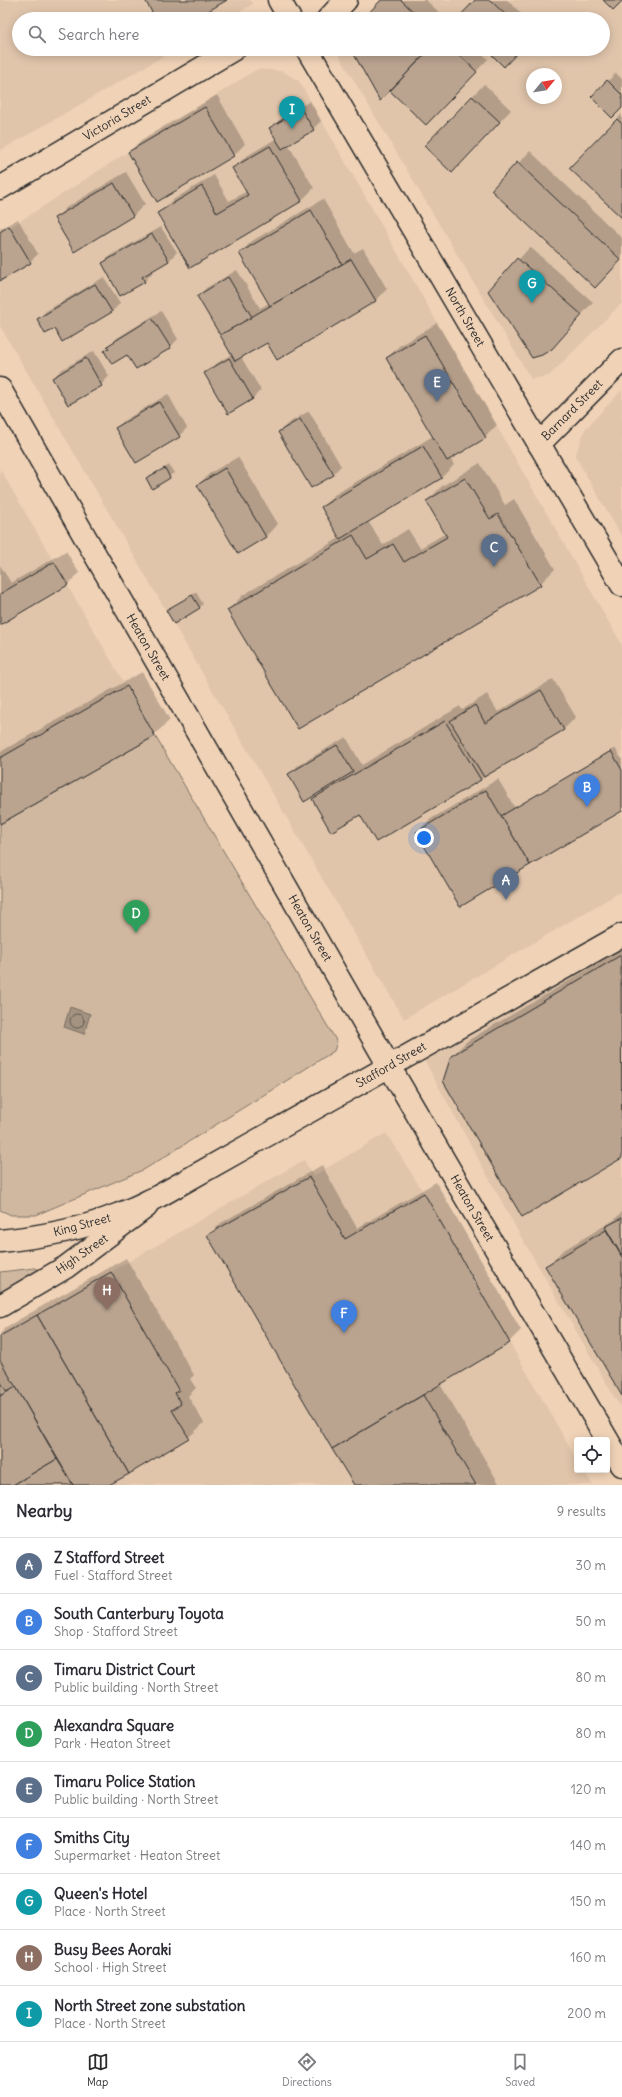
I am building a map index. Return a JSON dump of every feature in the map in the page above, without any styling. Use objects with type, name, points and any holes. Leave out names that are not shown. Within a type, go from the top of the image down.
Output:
[{"type":"street","points":[[335,12],[346,0]]},
{"type":"street","name":"Victoria Street","points":[[0,188],[222,56]]},
{"type":"street","name":"North Street","points":[[312,56],[622,585]]},
{"type":"street","name":"Barnard Street","points":[[539,444],[622,360]]},
{"type":"street","name":"Heaton Street","points":[[0,389],[389,1066],[622,1465]]},
{"type":"street","name":"Stafford Street","points":[[160,1196],[622,935]]},
{"type":"street","name":"King Street","points":[[0,1241],[37,1237],[80,1227],[117,1215],[160,1196]]},
{"type":"street","name":"High Street","points":[[0,1306],[66,1267],[160,1196]]},
{"type":"shaded area","points":[[0,0],[251,0],[253,4],[240,12],[12,12],[12,56],[164,56],[0,151]]},
{"type":"shaded area","points":[[382,0],[622,0],[622,303],[549,376],[531,379],[339,56],[610,56],[610,12],[370,12]]},
{"type":"shaded area","points":[[257,69],[282,71],[299,81],[622,645],[622,891],[404,1019],[0,326],[0,234]]},
{"type":"shaded area","points":[[622,390],[622,537],[575,456],[585,429]]},
{"type":"shaded area","points":[[0,469],[155,736],[0,824]]},
{"type":"shaded area","points":[[155,736],[337,1042],[334,1051],[145,1169],[36,1215],[11,1215],[0,1210],[0,824]]},
{"type":"shaded area","points":[[622,941],[622,1410],[520,1235],[423,1058]]},
{"type":"shaded area","points":[[386,1133],[424,1193],[574,1455],[574,1473],[585,1473],[593,1485],[0,1485],[0,1336],[304,1160],[313,1176]]},
{"type":"shaded area","points":[[35,1268],[39,1270],[39,1274],[0,1296],[0,1272]]},
{"type":"water","points":[[70,1007],[90,1014],[84,1034],[64,1027]]},
{"type":"building","points":[[145,0],[227,0],[207,12],[152,12]]},
{"type":"building","points":[[381,0],[401,0],[414,12],[370,12]]},
{"type":"building","points":[[475,0],[490,0],[503,12],[464,12]]},
{"type":"building","points":[[603,0],[622,0],[622,1],[613,10]]},
{"type":"building","points":[[355,56],[423,56],[380,101]]},
{"type":"building","points":[[423,56],[460,56],[477,72],[426,125],[390,91]]},
{"type":"building","points":[[493,56],[514,56],[504,67]]},
{"type":"building","points":[[607,80],[622,95],[622,108],[612,118],[591,97]]},
{"type":"building","points":[[472,96],[500,122],[452,173],[424,146]]},
{"type":"building","points":[[205,107],[234,156],[157,202],[128,152]]},
{"type":"building","points":[[301,109],[314,130],[282,149],[269,128]]},
{"type":"building","points":[[617,119],[622,124],[622,218],[569,168]]},
{"type":"building","points":[[270,146],[302,201],[190,268],[157,213],[202,186],[217,213],[248,195],[232,168]]},
{"type":"building","points":[[517,162],[621,260],[595,288],[491,190]]},
{"type":"building","points":[[114,183],[133,216],[74,252],[54,218]]},
{"type":"building","points":[[311,210],[342,264],[270,306],[239,253]]},
{"type":"building","points":[[9,226],[31,263],[0,281],[0,232]]},
{"type":"building","points":[[152,234],[169,261],[142,277],[145,282],[120,296],[102,263]]},
{"type":"building","points":[[517,258],[582,315],[552,349],[542,355],[532,358],[488,291]]},
{"type":"building","points":[[351,259],[376,301],[277,360],[267,343],[235,361],[220,335]]},
{"type":"building","points":[[228,277],[252,317],[220,335],[197,296]]},
{"type":"building","points":[[95,284],[112,312],[62,342],[55,329],[45,334],[37,319]]},
{"type":"building","points":[[152,318],[171,348],[136,369],[127,355],[112,364],[104,351],[109,348],[107,346]]},
{"type":"building","points":[[425,335],[486,438],[447,461],[386,358]]},
{"type":"building","points":[[86,358],[102,386],[68,405],[52,378]]},
{"type":"building","points":[[229,358],[253,399],[228,414],[204,373]]},
{"type":"building","points":[[159,402],[180,437],[136,463],[115,428]]},
{"type":"building","points":[[300,419],[334,475],[311,488],[278,432]]},
{"type":"building","points":[[423,446],[442,478],[340,539],[321,507]]},
{"type":"building","points":[[165,468],[170,478],[152,489],[146,478]]},
{"type":"building","points":[[225,468],[266,537],[238,554],[197,485]]},
{"type":"building","points":[[465,478],[490,519],[498,514],[541,585],[298,729],[227,610],[353,535],[367,559],[393,544],[404,562],[447,537],[426,501]]},
{"type":"building","points":[[54,562],[68,585],[0,625],[0,594]]},
{"type":"building","points":[[192,595],[200,608],[174,624],[166,610]]},
{"type":"building","points":[[127,686],[155,736],[0,824],[0,758]]},
{"type":"building","points":[[541,690],[564,730],[484,777],[450,721],[475,705],[485,723]]},
{"type":"building","points":[[445,721],[481,780],[376,842],[360,815],[331,832],[312,799]]},
{"type":"building","points":[[337,745],[353,772],[304,802],[288,774]]},
{"type":"building","points":[[611,751],[622,770],[622,811],[530,865],[501,816]]},
{"type":"building","points":[[486,790],[530,865],[460,907],[416,832]]},
{"type":"building","points":[[621,955],[622,1158],[522,1217],[443,1081],[451,1056]]},
{"type":"building","points":[[309,1177],[345,1239],[424,1193],[510,1343],[332,1449],[207,1235]]},
{"type":"building","points":[[622,1218],[622,1256],[605,1227]]},
{"type":"building","points":[[606,1230],[622,1257],[622,1396],[545,1266]]},
{"type":"building","points":[[111,1272],[179,1391],[175,1393],[181,1404],[172,1410],[189,1438],[129,1474],[37,1315]]},
{"type":"building","points":[[37,1315],[129,1474],[109,1485],[73,1485],[0,1360],[0,1336]]},
{"type":"building","points":[[0,1381],[7,1392],[0,1396]]},
{"type":"building","points":[[16,1387],[57,1459],[13,1485],[0,1485],[0,1396]]},
{"type":"building","points":[[423,1395],[476,1485],[354,1485],[332,1449]]},
{"type":"building","points":[[57,1459],[73,1485],[13,1485]]},
{"type":"place","name":"North Street zone substation","points":[[292,129]]},
{"type":"place","name":"Queen's Hotel","points":[[532,303]]},
{"type":"place","name":"Timaru Police Station","points":[[437,402]]},
{"type":"place","name":"Timaru District Court","points":[[494,567]]},
{"type":"place","name":"South Canterbury Toyota","points":[[587,807]]},
{"type":"place","name":"Z Stafford Street","points":[[506,900]]},
{"type":"place","name":"Alexandra Square","points":[[136,933]]},
{"type":"place","name":"Busy Bees Aoraki","points":[[107,1310]]},
{"type":"place","name":"Smiths City","points":[[344,1333]]}]
